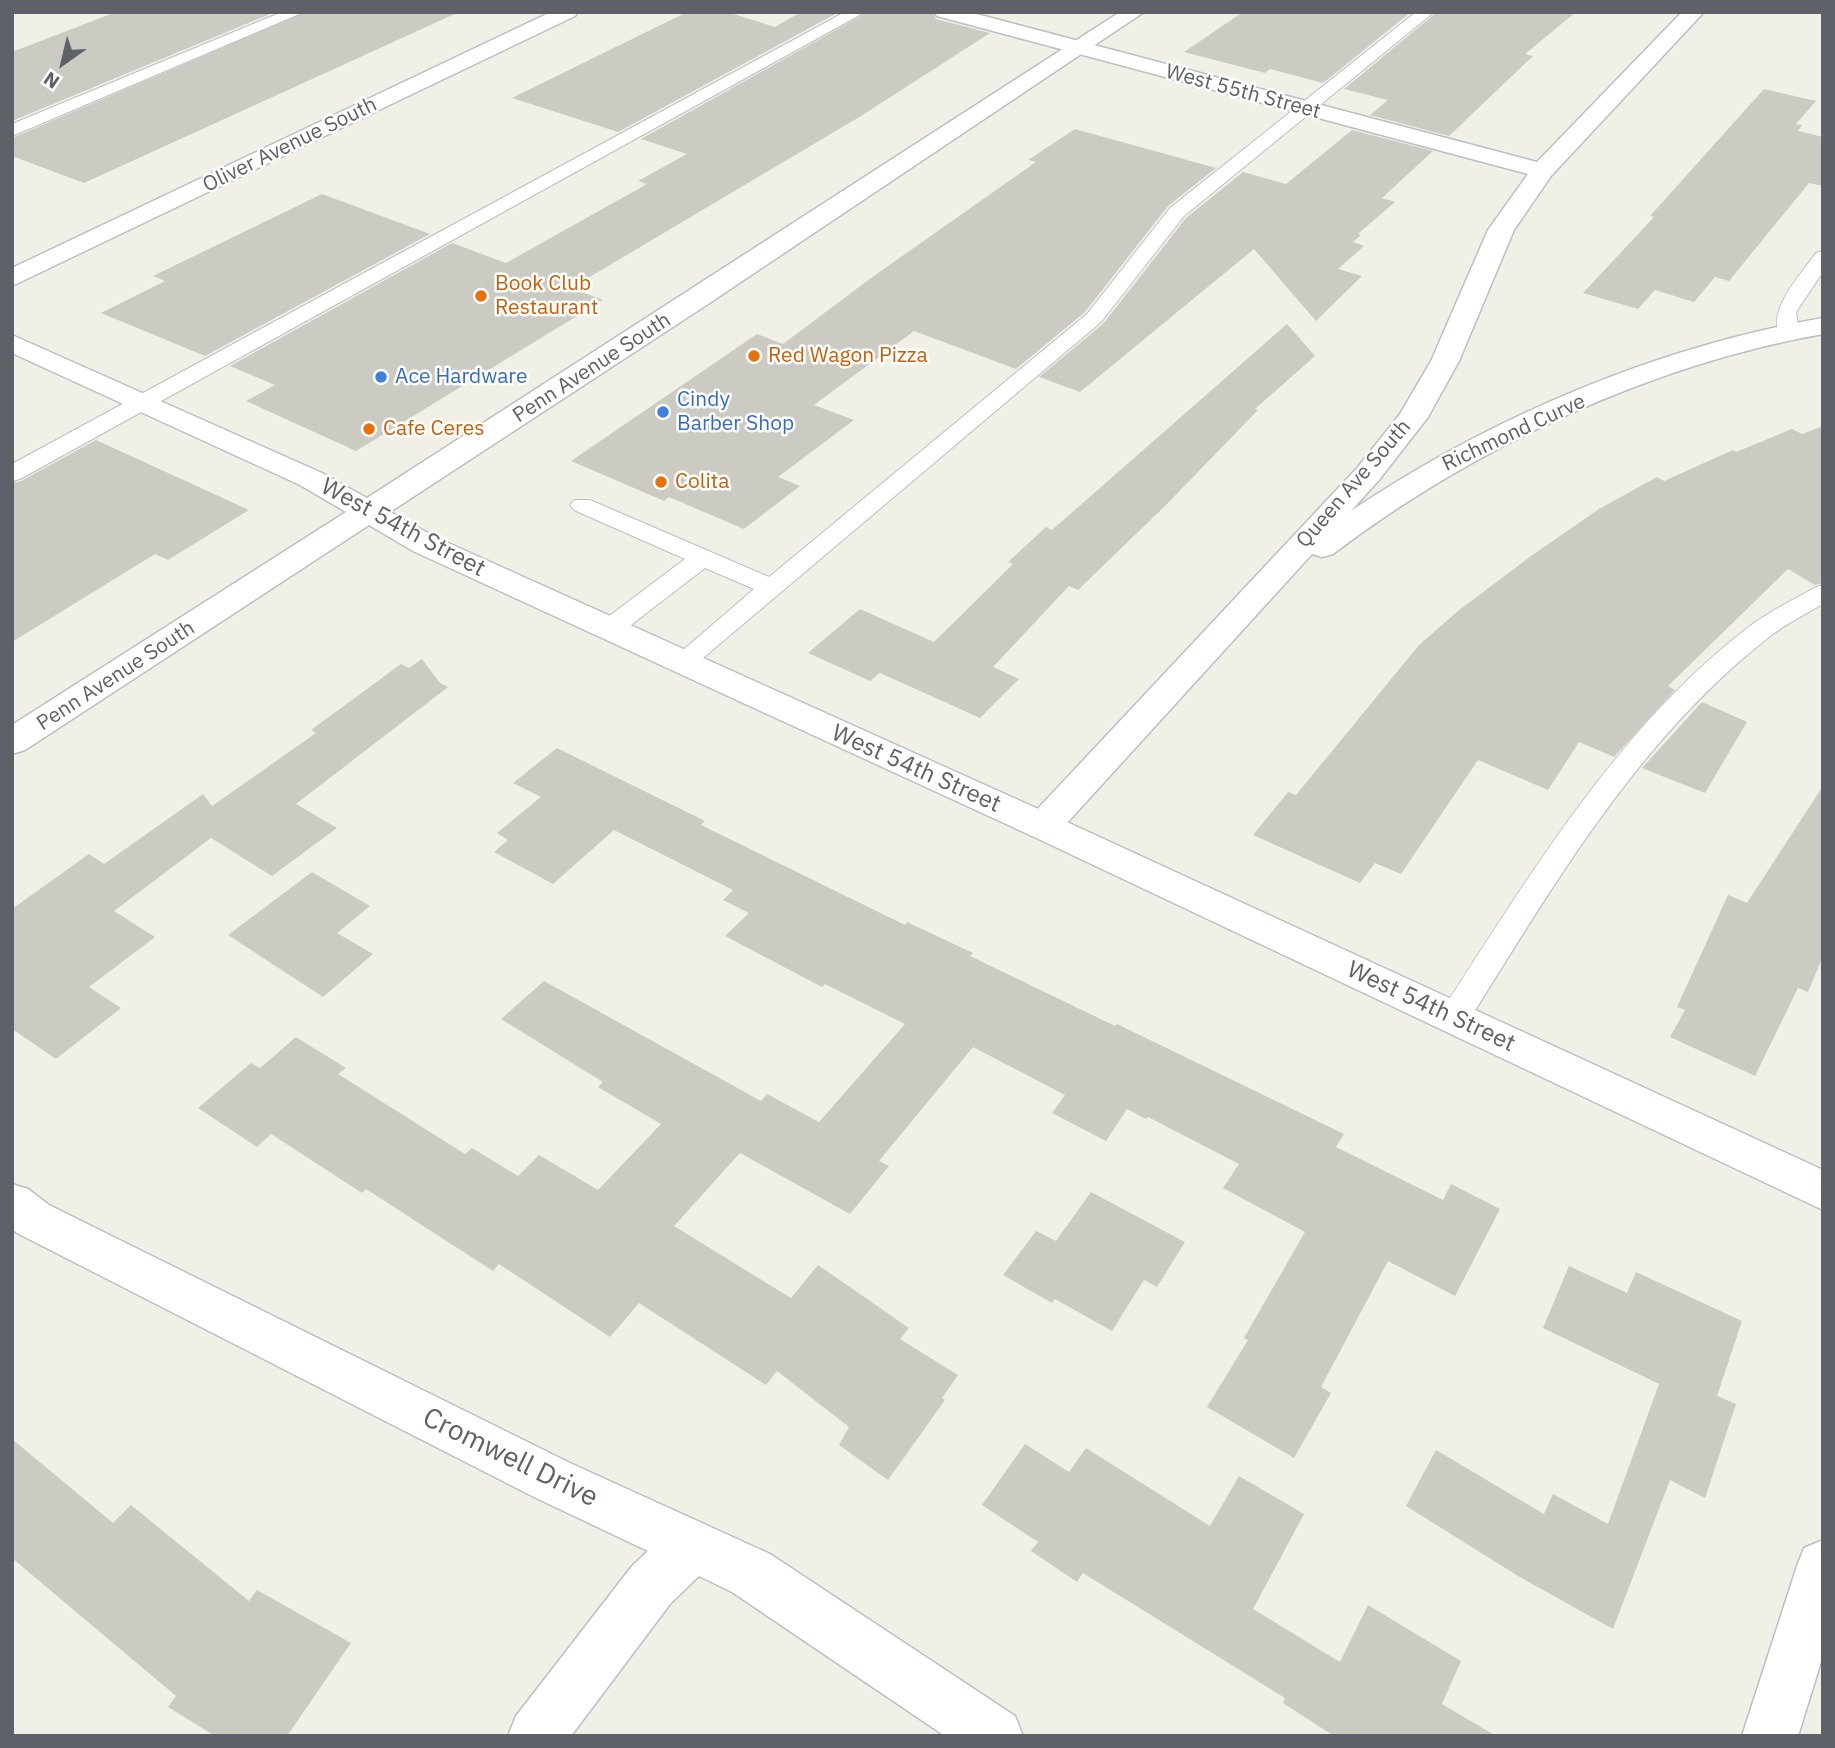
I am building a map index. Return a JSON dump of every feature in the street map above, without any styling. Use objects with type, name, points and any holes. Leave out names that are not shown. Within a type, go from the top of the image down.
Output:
[{"type":"street","name":"Oliver Avenue South","points":[[12,278],[568,12]]},
{"type":"street","name":"West 55th Street","points":[[944,12],[1542,171]]},
{"type":"street","name":"Penn Avenue South","points":[[12,742],[368,514],[1134,12]]},
{"type":"street","name":"Queen Ave South","points":[[1043,826],[1368,474],[1413,417],[1445,361],[1502,230],[1542,171],[1694,12]]},
{"type":"street","name":"Richmond Curve","points":[[1240,611],[1343,531],[1446,464],[1556,410],[1670,365],[1788,332],[1823,326]]},
{"type":"street","name":"West 54th Street","points":[[12,343],[311,479],[424,544],[1043,826],[1823,1191]]},
{"type":"street","name":"Cromwell Drive","points":[[12,1203],[46,1225],[552,1480],[751,1573],[995,1736]]},
{"type":"street","points":[[536,1736],[651,1585],[693,1545]]},
{"type":"street","points":[[1770,1736],[1823,1566]]},
{"type":"lane","points":[[12,131],[296,12]]},
{"type":"lane","points":[[12,474],[857,12]]},
{"type":"lane","points":[[681,663],[1094,318],[1177,212],[1426,12]]},
{"type":"lane","points":[[1788,332],[1786,312],[1823,257]]},
{"type":"lane","points":[[582,505],[772,587]]},
{"type":"lane","points":[[609,629],[702,558]]},
{"type":"lane","points":[[1454,1018],[1586,815],[1681,701],[1760,631],[1823,593]]},
{"type":"building","points":[[116,12],[275,12],[12,121],[12,52]]},
{"type":"building","points":[[306,12],[459,12],[84,183],[12,156],[12,138]]},
{"type":"building","points":[[687,12],[727,12],[775,27],[801,12],[839,12],[618,132],[512,98]]},
{"type":"building","points":[[868,12],[932,12],[936,19],[990,33],[861,116],[571,288],[603,300],[356,451],[246,401],[275,385],[230,366],[452,243],[506,263],[647,184],[638,181],[687,154],[641,139]]},
{"type":"building","points":[[1243,12],[1411,12],[1323,83],[1270,69],[1265,73],[1184,52]]},
{"type":"building","points":[[1437,12],[1576,12],[1525,54],[1533,56],[1449,136],[1370,115],[1388,100],[1344,89]]},
{"type":"building","points":[[1764,89],[1816,101],[1796,124],[1802,125],[1798,131],[1823,137],[1823,186],[1809,183],[1729,281],[1715,277],[1694,302],[1655,290],[1638,309],[1583,293],[1654,217],[1650,216]]},
{"type":"building","points":[[1075,129],[1216,168],[1168,206],[1085,312],[1016,369],[914,331],[814,405],[854,420],[778,477],[800,486],[744,529],[669,497],[664,501],[571,461],[757,334],[783,344],[871,278],[1036,162],[1028,160]]},
{"type":"building","points":[[1352,130],[1433,151],[1382,198],[1395,202],[1358,234],[1361,235],[1353,242],[1364,246],[1338,269],[1362,276],[1316,321],[1254,249],[1080,392],[1039,377],[1103,324],[1186,218],[1243,172],[1286,184]]},
{"type":"building","points":[[322,194],[430,234],[205,356],[101,313],[165,281],[153,276]]},
{"type":"building","points":[[1287,324],[1315,356],[1255,409],[1258,410],[1166,505],[1078,590],[1069,586],[993,667],[1019,679],[980,718],[880,673],[870,681],[808,653],[860,609],[934,642],[1013,564],[1008,562],[1046,527],[1052,530]]},
{"type":"building","points":[[1823,426],[1823,583],[1815,585],[1788,569],[1668,686],[1675,690],[1614,757],[1579,742],[1548,790],[1478,760],[1401,874],[1375,863],[1360,883],[1253,835],[1288,792],[1296,795],[1419,645],[1458,611],[1531,556],[1599,509],[1657,477],[1664,481],[1733,450],[1736,452],[1792,429],[1802,434]]},
{"type":"building","points":[[96,440],[249,510],[168,560],[155,554],[12,642],[12,483],[21,481]]},
{"type":"building","points":[[422,659],[440,683],[448,687],[296,804],[337,828],[272,876],[211,838],[114,911],[155,937],[89,987],[121,1008],[56,1059],[12,1029],[12,909],[89,854],[104,864],[203,794],[212,806],[316,733],[311,730],[401,664],[409,668]]},
{"type":"building","points":[[1702,702],[1747,722],[1705,793],[1642,768]]},
{"type":"building","points":[[557,748],[705,821],[701,825],[905,925],[907,922],[973,953],[970,956],[1344,1134],[1336,1147],[1443,1200],[1451,1184],[1500,1209],[1455,1296],[1388,1261],[1321,1387],[1331,1393],[1294,1458],[1207,1407],[1248,1340],[1244,1338],[1305,1232],[1223,1188],[1239,1164],[1127,1109],[1106,1141],[1052,1113],[1065,1095],[973,1047],[879,1161],[889,1166],[850,1214],[740,1153],[674,1226],[791,1298],[818,1265],[909,1328],[900,1339],[958,1375],[942,1398],[945,1400],[888,1480],[839,1445],[849,1427],[777,1371],[766,1385],[639,1303],[610,1337],[499,1264],[493,1271],[366,1189],[362,1193],[271,1134],[257,1147],[198,1108],[251,1063],[260,1068],[296,1037],[346,1068],[338,1074],[465,1154],[472,1148],[518,1176],[539,1155],[598,1190],[661,1124],[598,1087],[603,1082],[501,1019],[544,981],[761,1101],[767,1094],[819,1122],[905,1024],[825,984],[822,987],[725,936],[749,913],[723,900],[733,890],[614,830],[553,884],[494,852],[508,840],[497,833],[541,797],[513,783]]},
{"type":"building","points":[[1823,786],[1823,956],[1808,992],[1798,988],[1755,1076],[1670,1037],[1685,1010],[1677,1007],[1728,895],[1747,903]]},
{"type":"building","points":[[312,872],[370,906],[337,933],[373,954],[323,997],[228,935]]},
{"type":"building","points":[[1091,1192],[1185,1242],[1157,1287],[1144,1280],[1112,1331],[1055,1299],[1052,1303],[1003,1275],[1036,1231],[1056,1241]]},
{"type":"building","points":[[1569,1266],[1627,1293],[1636,1272],[1742,1321],[1717,1396],[1736,1404],[1705,1498],[1670,1480],[1613,1629],[1518,1576],[1406,1506],[1436,1450],[1544,1514],[1553,1494],[1608,1524],[1659,1384],[1543,1328]]},
{"type":"building","points":[[12,1439],[113,1523],[131,1505],[249,1601],[257,1590],[351,1643],[287,1736],[215,1736],[168,1707],[176,1696],[12,1558]]},
{"type":"building","points":[[1025,1444],[1069,1472],[1086,1448],[1210,1526],[1239,1476],[1304,1514],[1253,1609],[1340,1662],[1368,1605],[1461,1661],[1442,1704],[1496,1736],[1334,1736],[1283,1703],[1285,1698],[1083,1573],[1077,1582],[1031,1551],[1038,1542],[982,1505]]},
{"type":"place","name":"Book Club Restaurant","points":[[481,296]]},
{"type":"place","name":"Red Wagon Pizza","points":[[754,356]]},
{"type":"place","name":"Ace Hardware","points":[[381,377]]},
{"type":"place","name":"Cindy Barber Shop","points":[[663,412]]},
{"type":"place","name":"Cafe Ceres","points":[[369,429]]},
{"type":"place","name":"Colita","points":[[661,482]]}]
